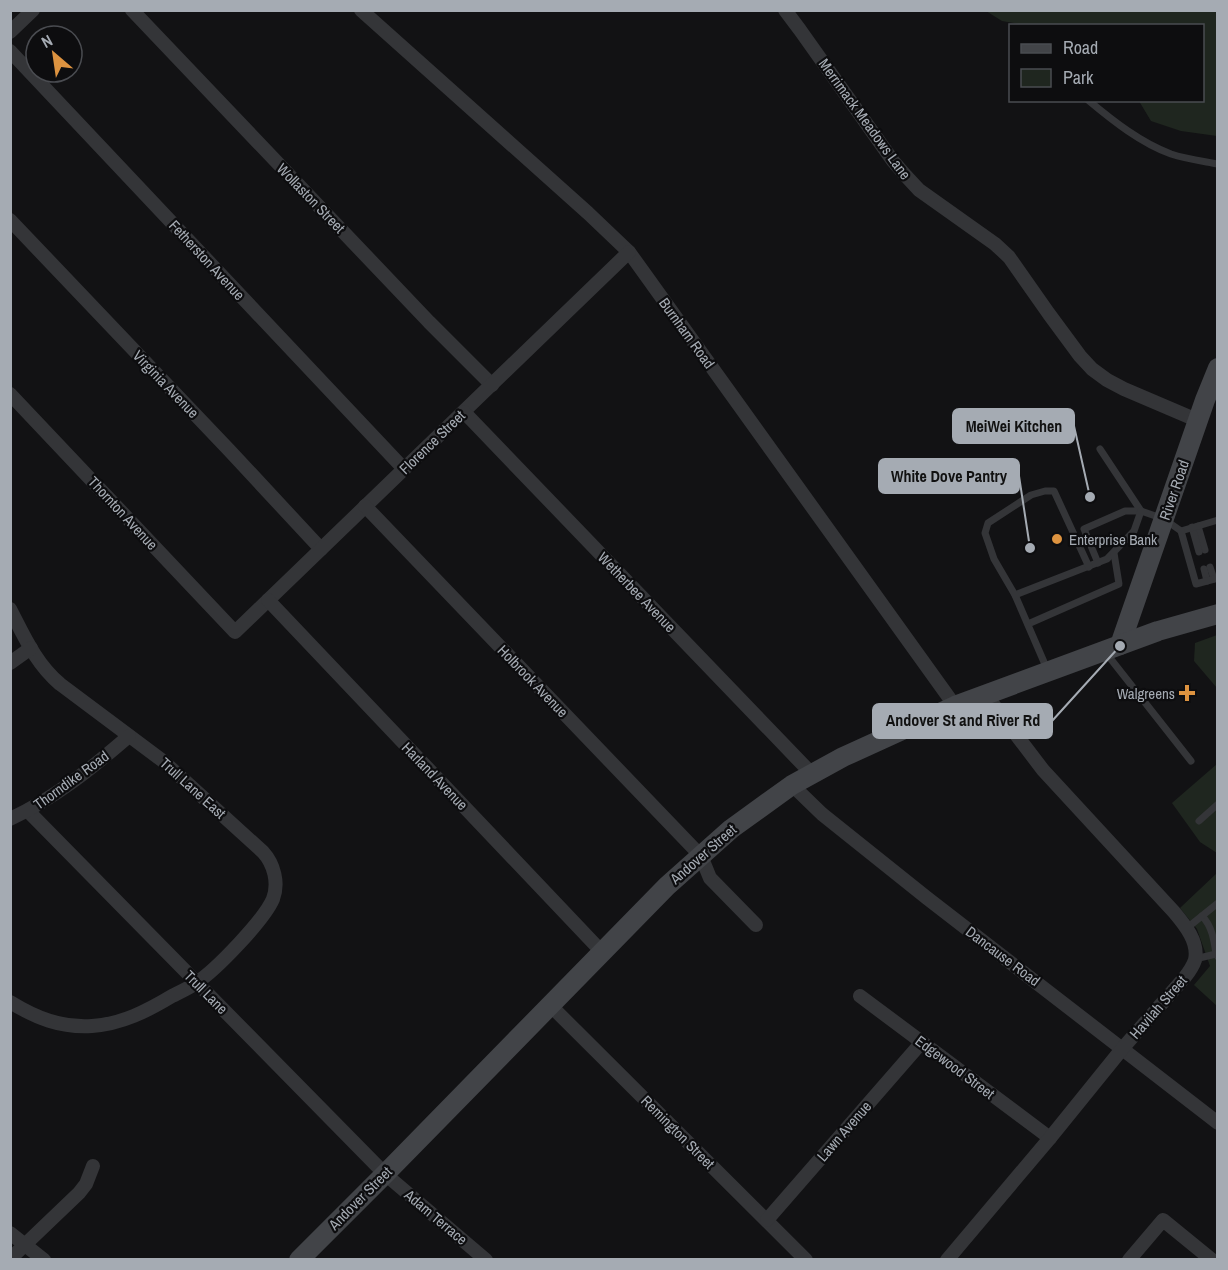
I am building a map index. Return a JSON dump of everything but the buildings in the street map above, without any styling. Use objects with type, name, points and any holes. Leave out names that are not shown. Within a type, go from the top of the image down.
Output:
[{"type":"main road","name":"River Road","points":[[1112,648],[1164,519],[1218,368]]},
{"type":"main road","name":"Andover Street","points":[[299,1260],[667,886],[731,829],[792,785],[811,773],[878,740],[955,706],[1158,631],[1218,614]]},
{"type":"street","points":[[10,32],[33,10]]},
{"type":"street","name":"Wollaston Street","points":[[132,10],[421,314],[492,385]]},
{"type":"street","name":"Burnham Road","points":[[361,10],[629,252],[955,706]]},
{"type":"street","name":"Merrimack Meadows Lane","points":[[785,10],[893,161],[918,190],[995,244],[1009,257],[1080,356],[1092,369],[1124,389],[1199,421]]},
{"type":"street","name":"Fetherston Avenue","points":[[10,51],[405,469]]},
{"type":"street","name":"Virginia Avenue","points":[[10,220],[321,549]]},
{"type":"street","name":"Florence Street","points":[[235,632],[629,252]]},
{"type":"street","name":"Thornton Avenue","points":[[10,394],[235,632]]},
{"type":"street","name":"Wetherbee Avenue","points":[[464,412],[811,773]]},
{"type":"street","name":"Holbrook Avenue","points":[[365,506],[701,855],[710,878],[756,925]]},
{"type":"street","name":"Harland Avenue","points":[[268,600],[602,952]]},
{"type":"street","name":"Trull Lane East","points":[[10,609],[41,665],[53,678],[163,761],[263,852],[274,869],[275,877],[275,892],[268,907],[218,965],[197,983],[141,1014],[117,1022],[92,1026],[67,1026],[42,1020],[10,1002]]},
{"type":"street","points":[[10,663],[31,648]]},
{"type":"street","name":"Havilah Street","points":[[947,1260],[1122,1049],[1185,977],[1195,959],[1195,949],[1187,928],[1043,770],[986,695]]},
{"type":"street","name":"Thorndike Road","points":[[10,819],[28,811],[81,776],[129,736]]},
{"type":"street","name":"Dancause Road","points":[[792,785],[822,814],[918,891],[1218,1123]]},
{"type":"street","name":"Trull Lane","points":[[28,811],[385,1174]]},
{"type":"street","name":"Edgewood Street","points":[[860,996],[1050,1138]]},
{"type":"street","name":"Remington Street","points":[[550,1005],[806,1260]]},
{"type":"street","name":"Lawn Avenue","points":[[767,1220],[922,1042]]},
{"type":"street","points":[[13,1257],[79,1193],[86,1184],[93,1166]]},
{"type":"street","name":"Adam Terrace","points":[[385,1174],[486,1260]]},
{"type":"street","points":[[1129,1260],[1163,1220],[1212,1260]]},
{"type":"street","points":[[10,1233],[44,1260]]},
{"type":"lane","points":[[1091,102],[1157,149],[1218,164]]},
{"type":"lane","points":[[1100,449],[1141,511]]},
{"type":"lane","points":[[1048,671],[1016,595],[994,559],[985,533],[988,523],[1031,495],[1054,491],[1089,567]]},
{"type":"lane","points":[[1098,563],[1084,529],[1125,511],[1141,511],[1164,519],[1181,531],[1196,584],[1213,579],[1207,568]]},
{"type":"lane","points":[[1016,595],[1107,559],[1134,531],[1141,511]]},
{"type":"lane","points":[[1181,531],[1218,520]]},
{"type":"lane","points":[[1195,526],[1202,551]]},
{"type":"lane","points":[[1028,624],[1119,584],[1114,553]]},
{"type":"lane","points":[[1112,648],[1191,761]]},
{"type":"lane","points":[[1198,821],[1218,804]]},
{"type":"lane","points":[[1187,928],[1218,903]]},
{"type":"lane","points":[[1195,959],[1217,956],[1211,929],[1202,916]]},
{"type":"green space","points":[[986,11],[1217,11],[1217,136],[1181,131],[1151,121],[1140,102],[1204,102],[1204,24],[1019,24],[1002,21]]},
{"type":"green space","points":[[1218,635],[1217,688],[1194,661],[1195,643]]},
{"type":"green space","points":[[1217,764],[1217,853],[1200,842],[1172,803]]},
{"type":"green space","points":[[1217,873],[1217,1006],[1194,985],[1210,966],[1197,929],[1180,908]]},
{"type":"place","name":"MeiWei Kitchen","points":[[1090,497]]},
{"type":"place","name":"Enterprise Bank","points":[[1057,539]]},
{"type":"place","name":"White Dove Pantry","points":[[1030,548]]},
{"type":"place","name":"Andover St and River Rd","points":[[1120,646]]},
{"type":"place","name":"Walgreens","points":[[1187,693]]}]
